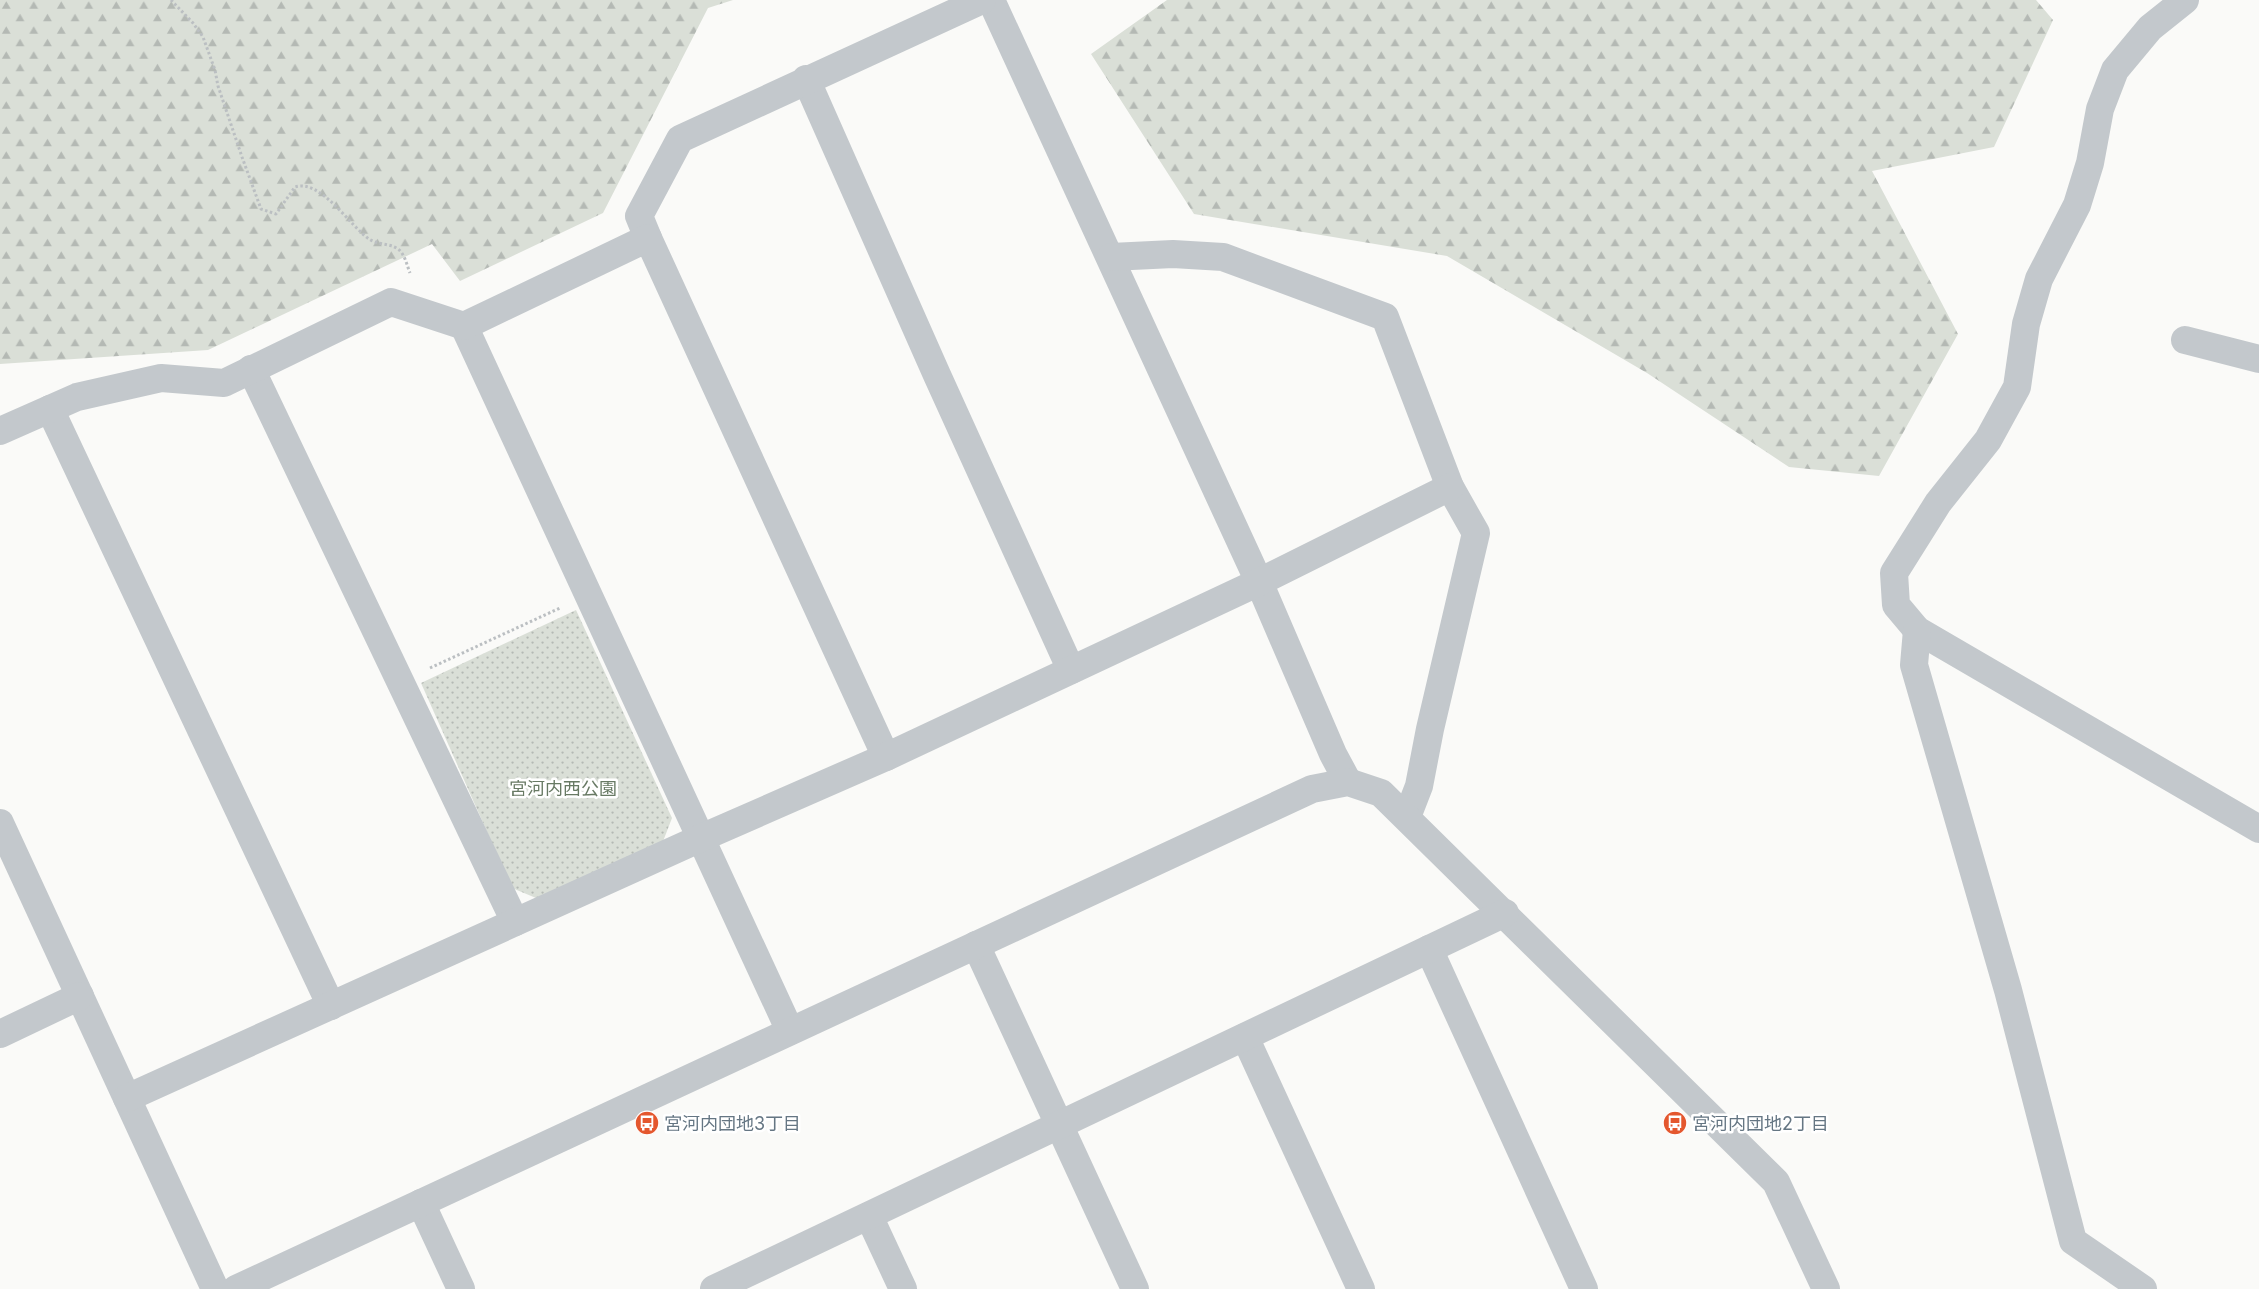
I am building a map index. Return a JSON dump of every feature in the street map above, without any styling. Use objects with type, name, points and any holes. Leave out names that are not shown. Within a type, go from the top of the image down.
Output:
[{"type":"street","points":[[886,757],[639,216],[680,140],[806,79],[982,0]]},
{"type":"street","points":[[991,0],[1259,582],[1333,754],[1348,782]]},
{"type":"street","points":[[2185,0],[2150,28],[2115,70],[2100,109],[2090,163],[2077,205],[2039,279],[2026,324],[2017,388],[1988,440],[1938,503],[1894,573],[1896,605],[1917,630],[2259,829]]},
{"type":"street","points":[[806,79],[937,375],[1071,670]]},
{"type":"street","points":[[0,431],[77,397],[161,378],[224,383],[391,302],[464,326],[648,238]]},
{"type":"street","points":[[1111,258],[1173,254],[1223,257],[1385,317],[1450,487],[1476,533],[1430,729],[1419,786],[1407,817]]},
{"type":"street","points":[[464,326],[790,1031]]},
{"type":"street","points":[[2185,340],[2259,359]]},
{"type":"street","points":[[251,369],[516,922]]},
{"type":"street","points":[[50,409],[331,1006]]},
{"type":"street","points":[[128,1098],[701,838],[886,757],[1259,582],[1450,487]]},
{"type":"street","points":[[1917,630],[1914,665],[2008,990],[2074,1241],[2143,1289]]},
{"type":"street","points":[[236,1289],[1312,789],[1348,782],[1381,793],[1407,817],[1776,1182],[1826,1289]]},
{"type":"street","points":[[0,823],[215,1289]]},
{"type":"street","points":[[714,1289],[1505,913]]},
{"type":"street","points":[[976,945],[1135,1289]]},
{"type":"street","points":[[1429,949],[1584,1289]]},
{"type":"street","points":[[0,1034],[80,996]]},
{"type":"street","points":[[1245,1036],[1361,1289]]},
{"type":"street","points":[[421,1203],[461,1289]]},
{"type":"street","points":[[869,1216],[903,1289]]},
{"type":"path","points":[[171,0],[193,23],[203,37],[261,209],[276,214],[295,188],[299,186],[312,189],[333,203],[368,238],[379,244],[398,249],[402,254],[426,313]]},
{"type":"path","points":[[401,681],[588,595]]},
{"type":"green space","points":[[0,0],[733,0],[708,8],[603,213],[460,281],[432,244],[208,350],[0,364]]},
{"type":"green space","points":[[1167,0],[2036,0],[2053,20],[1994,147],[1872,171],[1958,334],[1879,476],[1789,467],[1647,373],[1447,256],[1194,214],[1091,54]]},
{"type":"green space","name":"宮河内西公園","points":[[576,610],[672,818],[662,844],[536,898],[512,888],[421,683]]},
{"type":"place","name":"宮河内団地3丁目","points":[[647,1123]]},
{"type":"place","name":"宮河内団地2丁目","points":[[1675,1123]]}]
